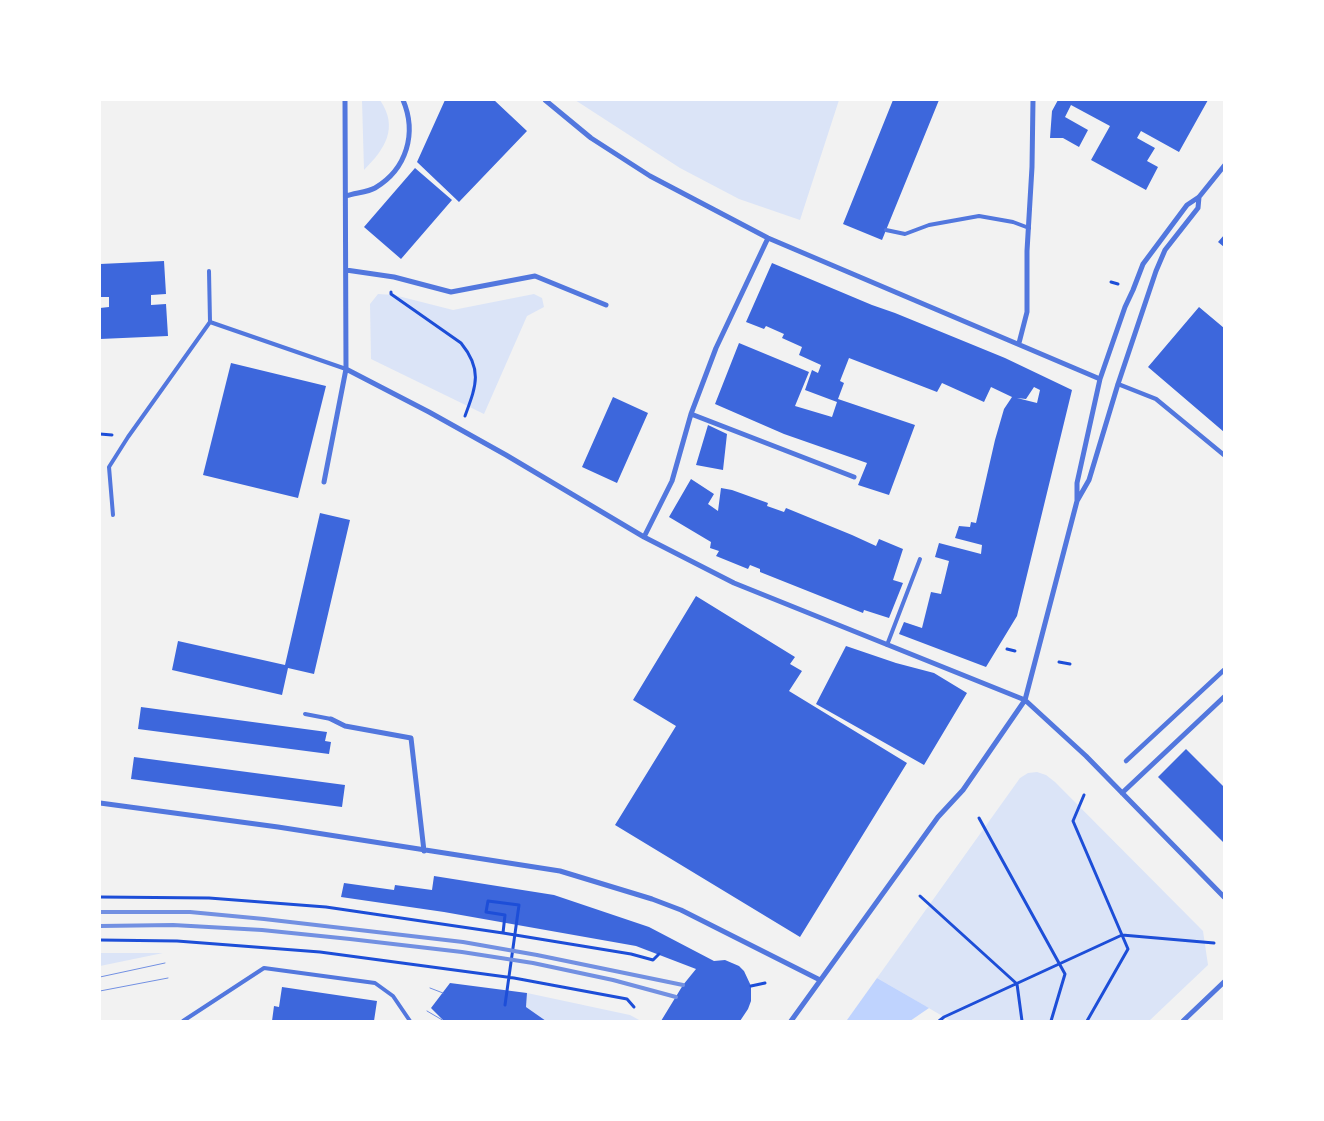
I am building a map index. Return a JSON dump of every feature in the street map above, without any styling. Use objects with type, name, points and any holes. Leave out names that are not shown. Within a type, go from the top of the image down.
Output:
[{"type":"street","points":[[324,482],[346,369],[345,100]]},
{"type":"street","points":[[346,196],[374,188],[396,171],[408,149],[410,126],[403,100]]},
{"type":"street","points":[[545,100],[591,138],[650,176],[768,238],[1100,379]]},
{"type":"street","points":[[1019,343],[1027,312],[1033,100]]},
{"type":"street","points":[[791,1021],[938,817],[963,790],[1025,700],[1077,501],[1077,483],[1100,379],[1124,307],[1134,290],[1144,264],[1157,245],[1187,205],[1199,197],[1224,166]]},
{"type":"street","points":[[1077,501],[1089,480],[1118,384],[1156,271],[1165,250],[1198,208],[1199,197]]},
{"type":"street","points":[[644,537],[672,481],[691,414],[716,348],[768,238]]},
{"type":"street","points":[[346,270],[394,277],[451,292],[536,276],[606,305]]},
{"type":"street","points":[[346,369],[460,429],[644,537],[734,583],[1025,700],[1079,750],[1224,897]]},
{"type":"street","points":[[1118,384],[1156,399],[1224,455]]},
{"type":"street","points":[[691,414],[854,477]]},
{"type":"street","points":[[1126,761],[1224,670]]},
{"type":"street","points":[[1122,793],[1224,697]]},
{"type":"street","points":[[331,719],[345,726],[410,738],[424,851]]},
{"type":"street","points":[[100,804],[278,827],[560,871],[652,899],[681,910],[820,980]]},
{"type":"street","points":[[1184,1021],[1224,982]]},
{"type":"lane","points":[[886,230],[905,234],[929,226],[980,216],[1013,222],[1029,228]]},
{"type":"lane","points":[[1157,245],[1165,250]]},
{"type":"lane","points":[[112,515],[109,467],[128,437],[210,322],[209,271]]},
{"type":"lane","points":[[210,322],[346,369]]},
{"type":"lane","points":[[887,645],[920,559]]},
{"type":"lane","points":[[305,714],[331,719]]},
{"type":"lane","points":[[183,1021],[264,968],[374,983],[393,996],[410,1021]]},
{"type":"path","points":[[394,277],[391,294],[461,343],[469,353],[474,365],[476,379],[474,392],[460,429]]},
{"type":"path","points":[[1112,282],[1119,284]]},
{"type":"path","points":[[1008,649],[1015,651]]},
{"type":"path","points":[[1059,662],[1070,664]]},
{"type":"path","points":[[1084,795],[1073,821],[1128,949],[1087,1021]]},
{"type":"path","points":[[979,818],[1065,974],[1051,1021]]},
{"type":"path","points":[[920,896],[1017,984],[1022,1021]]},
{"type":"path","points":[[100,897],[209,898],[326,907],[503,933],[630,954],[653,960],[659,954]]},
{"type":"path","points":[[503,933],[505,915],[486,912],[488,901],[519,905],[505,1005]]},
{"type":"path","points":[[939,1021],[1122,935],[1214,943]]},
{"type":"path","points":[[100,940],[177,941],[320,952],[514,978],[627,999],[634,1008]]},
{"type":"path","points":[[751,986],[764,983]]},
{"type":"shaded area","points":[[362,100],[380,100],[386,110],[389,129],[383,146],[364,170]]},
{"type":"shaded area","points":[[575,100],[839,100],[800,220],[739,199],[680,168]]},
{"type":"shaded area","points":[[378,294],[394,295],[453,310],[534,294],[542,298],[544,307],[527,316],[484,414],[371,359],[370,304]]},
{"type":"shaded area","points":[[1037,772],[1046,775],[1055,782],[1203,931],[1208,965],[1149,1021],[951,1021],[877,978],[1020,778],[1028,773]]},
{"type":"shaded area","points":[[100,953],[163,953],[100,966]]},
{"type":"shaded area","points":[[527,993],[630,1015],[641,1021],[546,1021],[526,1007]]},
{"type":"water","points":[[877,978],[929,1008],[910,1021],[847,1020]]},
{"type":"building","points":[[445,100],[494,100],[527,131],[459,202],[417,162]]},
{"type":"building","points":[[893,100],[939,100],[882,240],[843,224]]},
{"type":"building","points":[[1058,100],[1208,100],[1179,152],[1141,131],[1137,138],[1155,148],[1147,161],[1158,167],[1146,190],[1091,160],[1110,126],[1071,105],[1065,117],[1088,130],[1079,147],[1063,138],[1050,138],[1052,111]]},
{"type":"building","points":[[415,168],[452,200],[401,259],[364,227]]},
{"type":"building","points":[[1224,235],[1224,247],[1218,242]]},
{"type":"building","points":[[164,261],[166,294],[151,295],[151,305],[166,304],[168,336],[100,339],[100,308],[109,307],[109,297],[100,297],[100,264]]},
{"type":"building","points":[[772,263],[1005,358],[1072,390],[1017,616],[986,667],[899,634],[904,622],[922,628],[931,592],[941,594],[949,561],[935,557],[939,543],[981,554],[982,545],[955,538],[959,526],[970,527],[971,522],[976,523],[995,440],[1004,409],[1012,397],[991,387],[984,402],[942,383],[937,392],[849,358],[840,381],[844,383],[838,399],[915,425],[889,495],[858,485],[867,463],[784,434],[715,404],[739,343],[809,372],[795,406],[832,417],[837,402],[805,390],[812,370],[818,373],[821,365],[799,355],[802,347],[782,338],[784,334],[766,326],[764,329],[746,322]],"holes":[[[1034,387],[1040,390],[1037,403],[1017,398],[1026,399]]]},
{"type":"building","points":[[1199,307],[1224,328],[1224,432],[1148,367]]},
{"type":"building","points":[[231,363],[326,386],[298,498],[203,475]]},
{"type":"building","points":[[613,397],[648,413],[617,483],[582,467]]},
{"type":"building","points":[[708,425],[727,434],[723,470],[696,465]]},
{"type":"building","points":[[691,479],[714,494],[708,504],[718,511],[721,488],[732,490],[768,503],[767,506],[784,512],[786,508],[876,546],[879,539],[903,549],[893,580],[903,583],[889,618],[864,610],[863,613],[760,572],[760,569],[750,565],[748,569],[716,556],[719,551],[710,548],[711,542],[669,517]]},
{"type":"building","points":[[320,513],[350,520],[314,674],[288,668],[282,695],[172,670],[178,641],[285,665]]},
{"type":"building","points":[[696,596],[795,657],[790,664],[802,671],[789,691],[907,763],[800,937],[615,825],[676,726],[633,700]]},
{"type":"building","points":[[846,646],[896,663],[934,673],[967,693],[924,765],[816,704]]},
{"type":"building","points":[[141,707],[327,732],[325,741],[331,742],[329,754],[138,729]]},
{"type":"building","points":[[1186,749],[1224,787],[1224,843],[1158,777]]},
{"type":"building","points":[[134,757],[345,785],[342,807],[131,779]]},
{"type":"building","points":[[434,876],[554,895],[649,927],[714,961],[725,960],[739,966],[744,971],[751,986],[751,1001],[748,1009],[740,1021],[661,1021],[683,985],[696,969],[636,946],[444,912],[341,897],[344,883],[394,890],[395,885],[432,890]]},
{"type":"building","points":[[450,983],[527,993],[526,1007],[546,1021],[444,1021],[431,1008]]},
{"type":"building","points":[[282,987],[377,1001],[374,1021],[272,1021],[274,1006],[279,1007]]},
{"type":"tram line","points":[[100,977],[165,963]]},
{"type":"tram line","points":[[100,991],[168,978]]},
{"type":"tram line","points":[[430,988],[443,993]]},
{"type":"tram line","points":[[427,1011],[444,1021]]},
{"type":"railway","points":[[100,912],[190,912],[463,942],[683,985]]},
{"type":"railway","points":[[100,926],[173,925],[262,930],[462,952],[533,963],[613,980],[676,997]]}]
